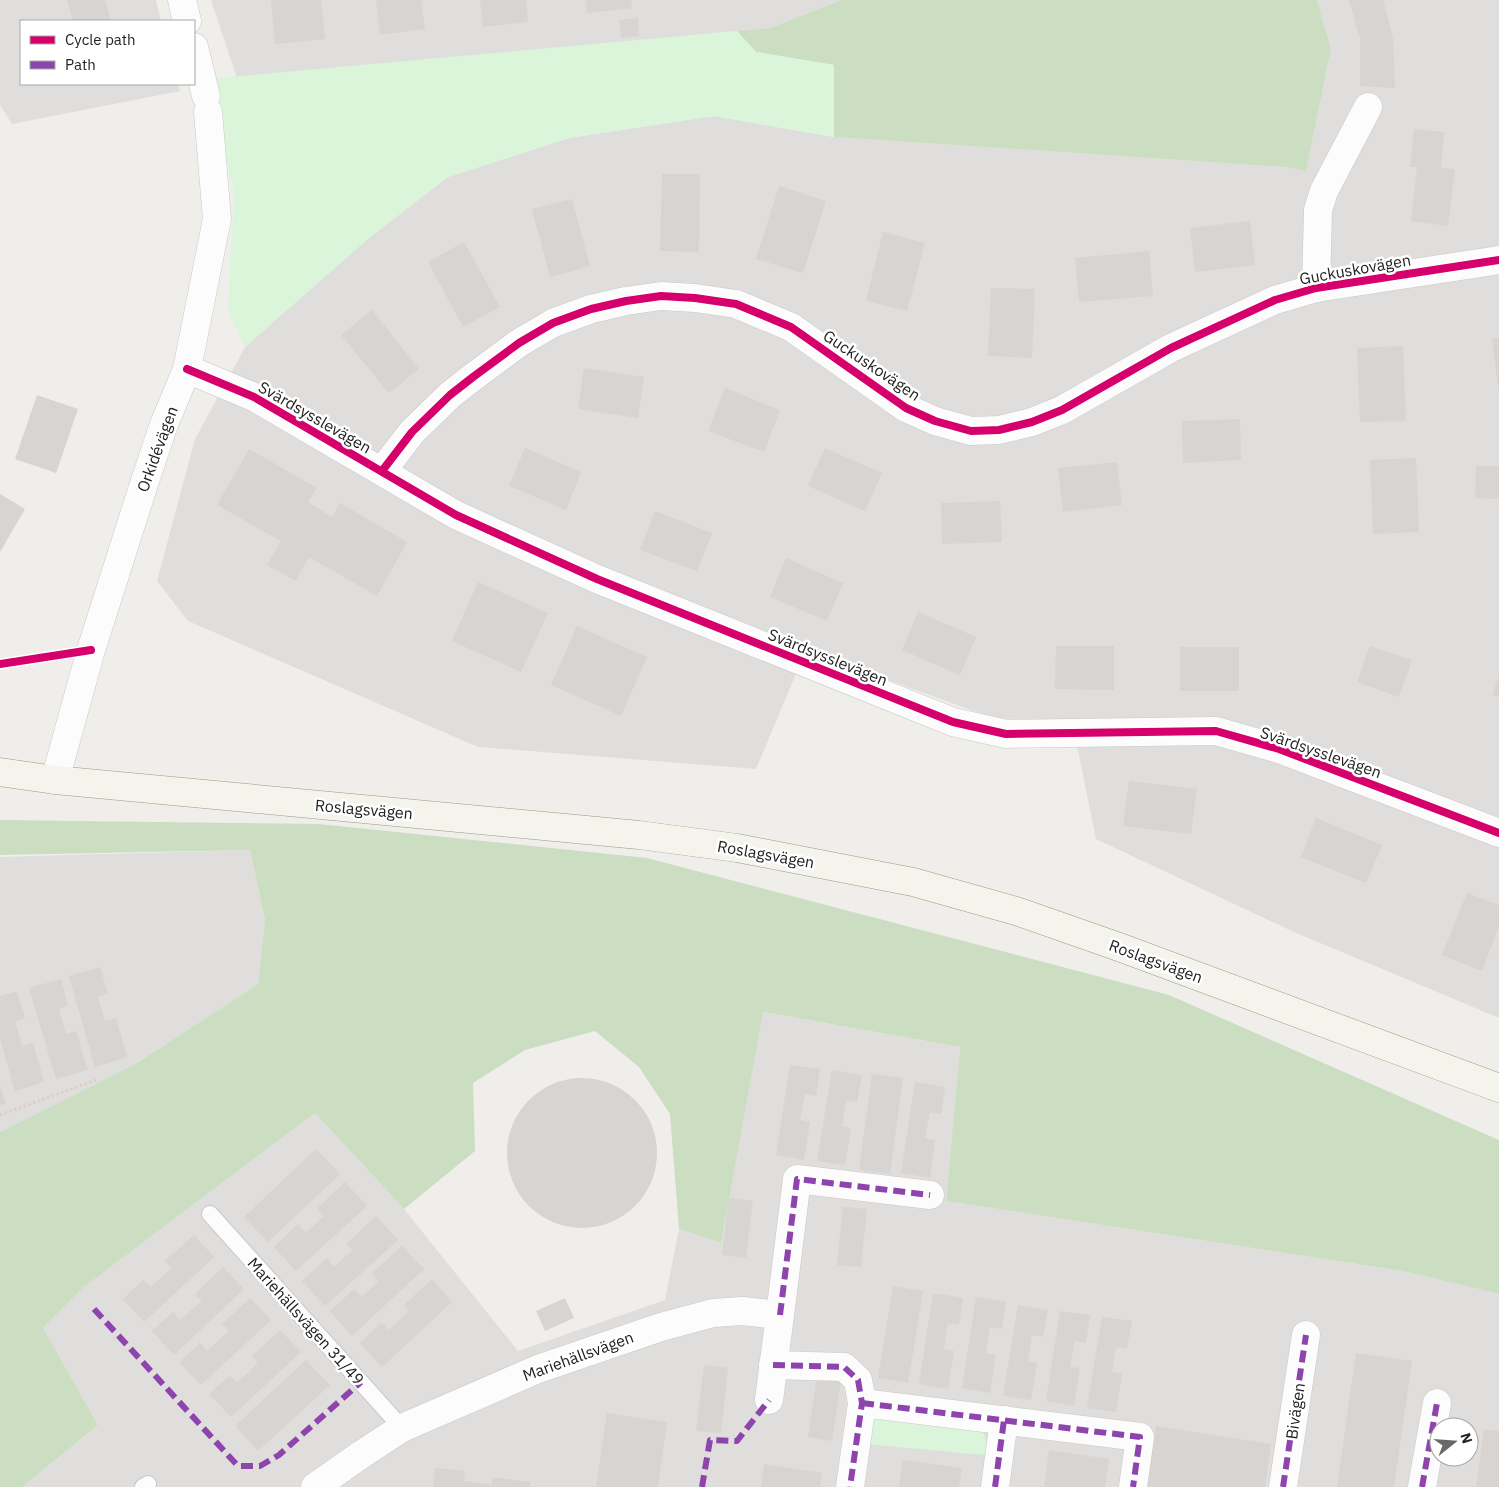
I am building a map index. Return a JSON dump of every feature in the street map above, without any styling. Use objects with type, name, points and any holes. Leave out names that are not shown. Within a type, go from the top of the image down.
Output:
[{"type":"main road","name":"Roslagsvägen","points":[[0,772],[55,780],[639,835],[737,848],[913,882],[1016,911],[1110,944],[1499,1088]]},
{"type":"street","points":[[182,0],[187,20]]},
{"type":"street","name":"Orkidévägen","points":[[55,780],[90,650],[163,427],[187,369],[217,219],[207,104],[195,51]]},
{"type":"street","name":"Guckuskovägen","points":[[1316,288],[1318,210],[1324,191],[1368,107]]},
{"type":"street","name":"Guckuskovägen","points":[[382,471],[412,432],[450,395],[519,343],[554,323],[591,309],[626,301],[661,296],[695,298],[736,304],[791,327],[913,411],[935,421],[971,430],[999,430],[1032,422],[1062,410],[1171,348],[1275,300],[1316,288],[1499,260]]},
{"type":"street","name":"Svärdsysslevägen","points":[[187,369],[254,397],[456,515],[597,579],[953,722],[1006,734],[1216,731],[1279,749],[1499,833]]},
{"type":"street","points":[[769,1400],[797,1179],[930,1195]]},
{"type":"street","name":"Mariehällsvägen","points":[[315,1487],[402,1428],[538,1369],[660,1326],[713,1313],[742,1311],[780,1315]]},
{"type":"street","name":"Bivägen","points":[[1283,1487],[1306,1335]]},
{"type":"street","points":[[773,1365],[844,1367],[858,1380],[862,1403],[850,1487]]},
{"type":"street","points":[[862,1403],[1140,1437],[1133,1487]]},
{"type":"street","points":[[1422,1487],[1437,1403]]},
{"type":"street","points":[[995,1487],[1004,1420]]},
{"type":"lane","name":"Mariehällsvägen 31/49","points":[[210,1214],[402,1428]]},
{"type":"path","points":[[0,1115],[96,1080]]},
{"type":"shaded area","points":[[0,0],[156,0],[161,20],[20,20],[20,85],[178,85],[180,91],[12,124],[0,105]]},
{"type":"shaded area","points":[[211,0],[841,0],[770,28],[237,78]]},
{"type":"shaded area","points":[[1317,0],[1499,0],[1499,1018],[1294,932],[1096,839],[1072,721],[993,718],[806,650],[756,769],[478,747],[188,621],[157,581],[195,439],[245,347],[368,238],[448,177],[569,138],[714,116],[834,137],[1285,167],[1306,171],[1331,49]]},
{"type":"shaded area","points":[[250,850],[265,920],[258,984],[137,1063],[0,1132],[0,857]]},
{"type":"shaded area","points":[[762,1012],[960,1047],[946,1201],[1403,1271],[1499,1294],[1499,1487],[22,1487],[98,1425],[43,1328],[83,1288],[315,1113],[404,1209],[518,1351],[665,1300],[679,1229],[721,1243]]},
{"type":"shaded area","points":[[757,1200],[838,1207],[833,1279],[858,1282],[850,1361],[805,1357],[805,1281],[791,1265],[750,1259]]},
{"type":"green space","points":[[841,0],[1317,0],[1331,49],[1306,171],[1285,167],[834,137],[834,65],[756,52],[737,31],[770,28]]},
{"type":"green space","points":[[737,31],[756,52],[834,65],[834,137],[714,116],[569,138],[448,177],[368,239],[245,347],[228,310],[234,193],[208,79]]},
{"type":"green space","points":[[0,820],[319,824],[647,858],[1169,995],[1499,1140],[1499,1294],[1403,1271],[946,1201],[960,1047],[763,1012],[721,1243],[679,1229],[670,1114],[639,1067],[595,1031],[525,1050],[473,1083],[475,1151],[404,1209],[315,1113],[83,1288],[43,1328],[98,1425],[22,1487],[0,1487],[0,1132],[137,1063],[258,984],[265,920],[250,850],[0,855]]},
{"type":"green space","points":[[881,1414],[982,1427],[987,1444],[985,1455],[865,1444],[870,1419]]},
{"type":"building","points":[[67,0],[105,0],[111,20],[73,20]]},
{"type":"building","points":[[271,0],[321,0],[325,39],[275,44]]},
{"type":"building","points":[[376,0],[421,0],[425,29],[380,35]]},
{"type":"building","points":[[480,0],[526,0],[528,22],[483,27]]},
{"type":"building","points":[[586,0],[631,0],[632,8],[587,13]]},
{"type":"building","points":[[1349,0],[1383,0],[1393,38],[1395,88],[1360,86],[1360,38]]},
{"type":"building","points":[[638,18],[639,36],[621,38],[619,20]]},
{"type":"building","points":[[1414,129],[1444,132],[1441,168],[1455,169],[1448,226],[1411,221],[1417,167],[1410,167]]},
{"type":"building","points":[[662,174],[700,174],[699,252],[660,251]]},
{"type":"building","points":[[779,186],[826,201],[803,273],[756,259]]},
{"type":"building","points":[[572,199],[590,266],[550,277],[532,209]]},
{"type":"building","points":[[1250,221],[1255,265],[1195,272],[1190,228]]},
{"type":"building","points":[[883,232],[925,243],[907,311],[866,301]]},
{"type":"building","points":[[464,242],[500,307],[463,327],[428,262]]},
{"type":"building","points":[[1149,251],[1153,296],[1079,302],[1075,258]]},
{"type":"building","points":[[991,288],[1035,289],[1032,358],[988,356]]},
{"type":"building","points":[[372,310],[419,369],[389,393],[341,335]]},
{"type":"building","points":[[1499,338],[1499,386],[1498,387],[1492,339]]},
{"type":"building","points":[[1403,346],[1406,421],[1360,422],[1357,348]]},
{"type":"building","points":[[584,368],[644,377],[638,418],[578,409]]},
{"type":"building","points":[[725,388],[780,410],[764,452],[708,431]]},
{"type":"building","points":[[37,395],[78,409],[56,473],[15,459]]},
{"type":"building","points":[[1240,419],[1241,460],[1183,463],[1182,421]]},
{"type":"building","points":[[525,448],[581,472],[566,510],[509,486]]},
{"type":"building","points":[[825,448],[882,473],[865,511],[808,486]]},
{"type":"building","points":[[249,449],[317,488],[308,502],[332,517],[340,503],[407,542],[377,596],[309,557],[295,581],[267,565],[281,541],[217,505]]},
{"type":"building","points":[[1416,458],[1419,532],[1373,534],[1370,460]]},
{"type":"building","points":[[1117,462],[1122,505],[1063,512],[1058,468]]},
{"type":"building","points":[[1476,466],[1499,466],[1499,499],[1475,498]]},
{"type":"building","points":[[0,494],[25,509],[0,552]]},
{"type":"building","points":[[1000,501],[1002,542],[942,544],[941,503]]},
{"type":"building","points":[[655,511],[712,533],[697,571],[640,550]]},
{"type":"building","points":[[786,558],[843,583],[827,621],[770,597]]},
{"type":"building","points":[[478,582],[548,613],[521,672],[452,641]]},
{"type":"building","points":[[918,612],[976,637],[960,675],[902,650]]},
{"type":"building","points":[[577,626],[647,657],[621,716],[551,685]]},
{"type":"building","points":[[1056,646],[1114,646],[1114,690],[1055,689]]},
{"type":"building","points":[[1370,646],[1412,660],[1399,697],[1357,682]]},
{"type":"building","points":[[1180,647],[1239,647],[1239,691],[1180,691]]},
{"type":"building","points":[[1499,676],[1499,697],[1492,695]]},
{"type":"building","points":[[1129,781],[1197,789],[1191,834],[1123,826]]},
{"type":"building","points":[[1316,818],[1382,845],[1366,883],[1301,857]]},
{"type":"building","points":[[1467,893],[1499,905],[1499,926],[1482,971],[1442,955]]},
{"type":"building","points":[[100,967],[108,994],[98,997],[105,1021],[116,1018],[127,1057],[95,1067],[69,976]]},
{"type":"building","points":[[61,979],[68,1006],[59,1009],[66,1034],[76,1031],[88,1070],[56,1079],[29,988]]},
{"type":"building","points":[[17,991],[25,1018],[15,1021],[22,1046],[33,1043],[44,1082],[15,1091],[0,1039],[0,996]]},
{"type":"building","points":[[790,1065],[820,1069],[816,1096],[805,1094],[800,1120],[810,1122],[804,1160],[776,1155]]},
{"type":"building","points":[[832,1070],[862,1075],[857,1102],[846,1100],[842,1126],[851,1128],[845,1165],[817,1161]]},
{"type":"building","points":[[872,1074],[903,1078],[890,1174],[859,1170]]},
{"type":"building","points":[[582,1078],[611,1084],[635,1100],[651,1124],[657,1153],[651,1182],[635,1206],[611,1222],[582,1228],[553,1222],[529,1206],[513,1182],[507,1153],[513,1124],[529,1100],[553,1084]]},
{"type":"building","points":[[915,1082],[945,1087],[941,1114],[930,1112],[925,1138],[935,1140],[930,1178],[901,1173]]},
{"type":"building","points":[[0,1085],[6,1104],[0,1105]]},
{"type":"building","points":[[316,1149],[340,1174],[268,1242],[244,1217]]},
{"type":"building","points":[[345,1182],[367,1206],[296,1271],[274,1247],[298,1224],[306,1233],[324,1216],[317,1208]]},
{"type":"building","points":[[729,1198],[753,1201],[746,1258],[722,1255]]},
{"type":"building","points":[[843,1207],[867,1209],[861,1267],[837,1265]]},
{"type":"building","points":[[376,1216],[398,1240],[325,1306],[302,1281],[327,1258],[334,1267],[353,1250],[346,1244]]},
{"type":"building","points":[[194,1235],[214,1257],[144,1322],[123,1299],[143,1280],[151,1287],[172,1268],[165,1261]]},
{"type":"building","points":[[402,1246],[424,1269],[352,1336],[330,1311],[354,1289],[362,1297],[379,1281],[372,1273]]},
{"type":"building","points":[[223,1267],[244,1289],[174,1355],[152,1331],[173,1312],[180,1320],[202,1301],[195,1294]]},
{"type":"building","points":[[432,1279],[452,1302],[382,1367],[360,1343],[381,1323],[389,1330],[409,1311],[404,1305]]},
{"type":"building","points":[[893,1286],[923,1291],[908,1383],[878,1378]]},
{"type":"building","points":[[933,1293],[963,1298],[959,1325],[948,1323],[944,1349],[954,1351],[948,1389],[919,1384]]},
{"type":"building","points":[[976,1297],[1006,1302],[1002,1329],[990,1327],[986,1353],[996,1355],[990,1393],[962,1388]]},
{"type":"building","points":[[250,1298],[271,1320],[201,1385],[179,1362],[200,1343],[207,1351],[229,1331],[222,1324]]},
{"type":"building","points":[[565,1298],[574,1318],[545,1331],[536,1311]]},
{"type":"building","points":[[1018,1305],[1048,1310],[1043,1337],[1032,1335],[1028,1361],[1037,1363],[1031,1400],[1003,1396]]},
{"type":"building","points":[[1060,1311],[1090,1315],[1086,1343],[1075,1341],[1070,1367],[1080,1368],[1074,1406],[1046,1401]]},
{"type":"building","points":[[1102,1317],[1132,1321],[1127,1348],[1116,1347],[1112,1372],[1122,1374],[1116,1412],[1087,1408]]},
{"type":"building","points":[[280,1330],[301,1352],[231,1417],[209,1394],[230,1375],[237,1383],[258,1363],[252,1356]]},
{"type":"building","points":[[1356,1353],[1412,1361],[1394,1487],[1337,1487]]},
{"type":"building","points":[[306,1360],[330,1385],[258,1451],[235,1426]]},
{"type":"building","points":[[704,1365],[728,1368],[721,1433],[696,1431]]},
{"type":"building","points":[[817,1377],[841,1381],[832,1441],[808,1437]]},
{"type":"building","points":[[607,1413],[667,1422],[658,1487],[596,1487]]},
{"type":"building","points":[[1156,1426],[1271,1444],[1265,1487],[1146,1487]]},
{"type":"building","points":[[1484,1429],[1499,1431],[1499,1487],[1476,1487]]},
{"type":"building","points":[[1049,1450],[1109,1459],[1105,1487],[1044,1487]]},
{"type":"building","points":[[903,1460],[962,1468],[959,1487],[899,1487]]},
{"type":"building","points":[[764,1464],[822,1473],[820,1487],[761,1487]]},
{"type":"building","points":[[435,1468],[465,1471],[464,1481],[492,1485],[493,1477],[530,1482],[530,1487],[433,1487]]},
{"type":"marked path","points":[[780,1315],[797,1179],[930,1195]]},
{"type":"marked path","points":[[94,1309],[238,1466],[260,1466],[279,1455],[361,1382]]},
{"type":"marked path","points":[[1283,1487],[1306,1335]]},
{"type":"marked path","points":[[773,1365],[844,1367],[858,1380],[862,1403],[850,1487]]},
{"type":"marked path","points":[[702,1487],[710,1440],[737,1441],[769,1400]]},
{"type":"marked path","points":[[862,1403],[1140,1437],[1133,1487]]},
{"type":"marked path","points":[[1422,1487],[1437,1403]]},
{"type":"marked path","points":[[995,1487],[1004,1420]]},
{"type":"cycle path","points":[[382,471],[412,432],[450,395],[519,343],[553,323],[591,309],[626,301],[661,296],[695,298],[736,304],[791,327],[906,408],[935,421],[971,431],[999,430],[1032,422],[1062,410],[1171,348],[1275,300],[1316,288],[1499,260]]},
{"type":"cycle path","points":[[187,369],[254,397],[456,515],[597,579],[953,722],[1006,734],[1216,731],[1279,749],[1499,833]]},
{"type":"cycle path","points":[[0,664],[91,650]]}]
